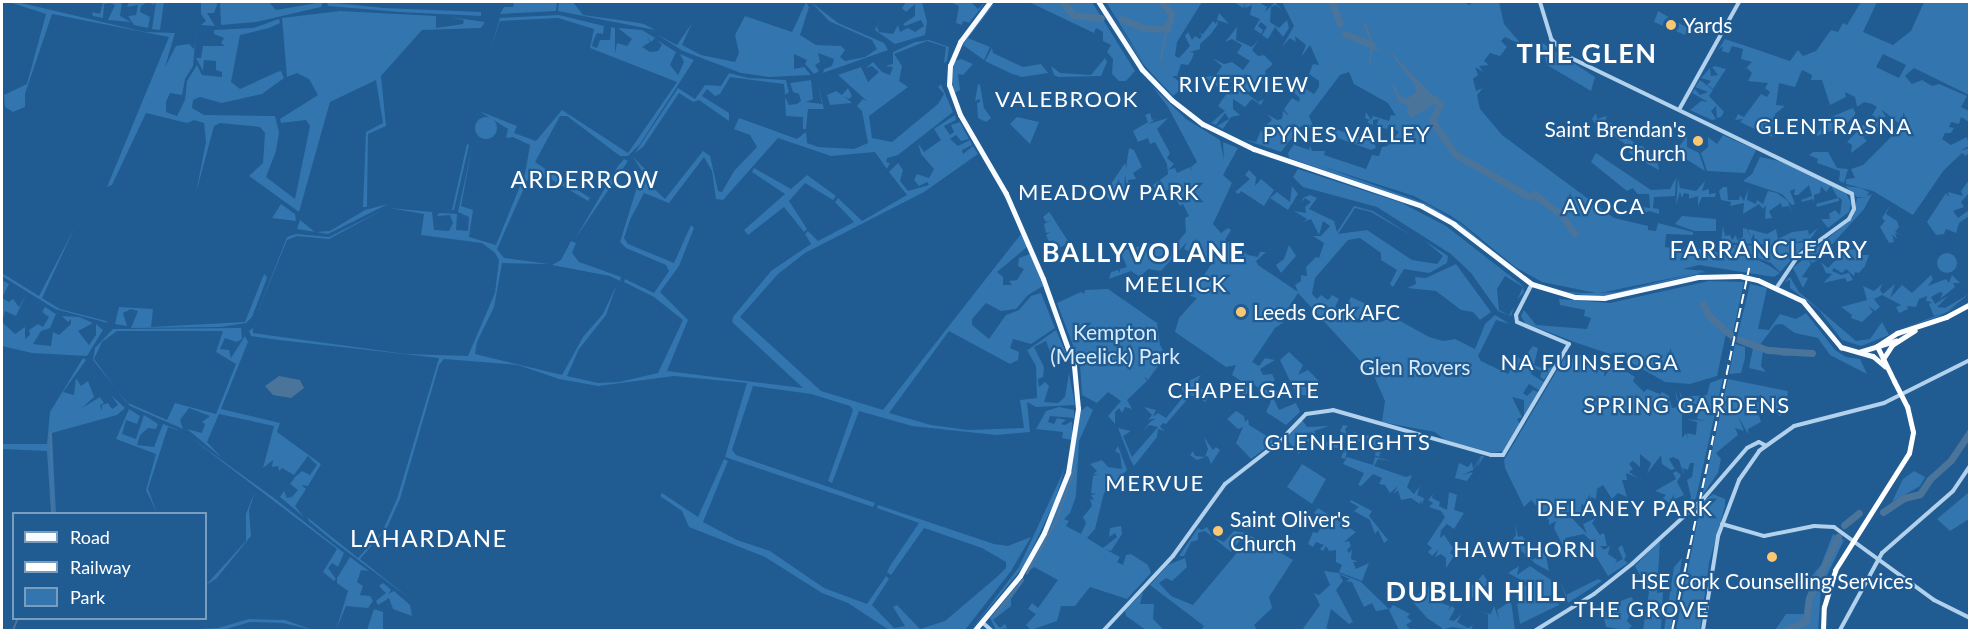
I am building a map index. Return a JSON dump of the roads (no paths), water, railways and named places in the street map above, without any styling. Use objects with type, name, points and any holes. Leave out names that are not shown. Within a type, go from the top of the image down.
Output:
[{"type":"highway","points":[[1883,359],[1896,341],[1970,304]]},
{"type":"highway","points":[[1823,630],[1832,577],[1908,453],[1913,432],[1907,407],[1877,346],[1898,333],[1916,329]]},
{"type":"main road","points":[[975,630],[1020,576],[1044,533],[1064,485],[1077,421],[1077,386],[1070,353],[1014,211],[951,96],[948,76],[954,54],[990,2]]},
{"type":"main road","points":[[1099,2],[1142,69],[1172,100],[1203,124],[1254,149],[1422,206],[1454,224],[1532,284],[1589,298],[1621,296],[1698,277],[1740,276],[1758,280],[1777,287],[1808,305],[1837,343],[1856,352],[1873,356],[1886,367]]},
{"type":"main road","points":[[1856,352],[1896,341]]},
{"type":"street","points":[[1540,2],[1547,32],[1556,46],[1604,74],[1841,186],[1854,198],[1854,209],[1849,219],[1798,256],[1777,287]]},
{"type":"street","points":[[1680,108],[1739,2]]},
{"type":"street","points":[[1104,630],[1183,543],[1208,504],[1231,478],[1279,442],[1300,417],[1315,411],[1333,410],[1500,456],[1569,344],[1517,322],[1518,311],[1532,284]]},
{"type":"street","points":[[1703,630],[1722,524],[1742,474],[1765,445],[1794,426],[1884,404],[1970,360]]},
{"type":"street","points":[[1536,630],[1594,594],[1625,570],[1711,490],[1747,448],[1759,442],[1765,445]]},
{"type":"street","points":[[1840,630],[1878,558],[1953,491],[1970,466]]},
{"type":"street","points":[[1722,524],[1764,536],[1824,526],[1854,538],[1934,600],[1970,618]]},
{"type":"street","points":[[983,623],[991,630]]},
{"type":"waterway","points":[[1063,2],[1073,15],[1101,18]]},
{"type":"waterway","points":[[1122,19],[1143,28],[1167,29],[1171,14],[1162,2]]},
{"type":"waterway","points":[[1332,2],[1340,24]]},
{"type":"waterway","points":[[1160,61],[1167,29]]},
{"type":"waterway","points":[[1345,34],[1372,45]]},
{"type":"waterway","points":[[1434,99],[1440,104],[1432,121],[1455,154],[1530,197]]},
{"type":"waterway","points":[[1534,194],[1561,214],[1575,234]]},
{"type":"waterway","points":[[1703,304],[1709,316],[1730,334]]},
{"type":"waterway","points":[[1740,340],[1768,350],[1812,353]]},
{"type":"waterway","points":[[51,432],[53,512]]},
{"type":"waterway","points":[[1883,512],[1904,498],[1920,494],[1930,479],[1951,460],[1970,432]]},
{"type":"waterway","points":[[1027,574],[1056,522],[1075,469]]},
{"type":"waterway","points":[[1844,525],[1859,513]]},
{"type":"waterway","points":[[1786,630],[1806,621],[1809,598],[1838,537]]},
{"type":"waterway","points":[[994,617],[1023,580]]},
{"type":"waterway","points":[[13,630],[17,620]]},
{"type":"railway","points":[[1672,630],[1749,268]]},
{"type":"place","name":"Yards","points":[[1671,25]]},
{"type":"place","name":"Saint Brendan's Church","points":[[1698,141]]},
{"type":"place","name":"Leeds Cork AFC","points":[[1241,312]]},
{"type":"place","name":"Saint Oliver's Church","points":[[1218,531]]},
{"type":"place","name":"HSE Cork Counselling Services","points":[[1772,557]]},
{"type":"district","name":"THE GLEN","points":[[1587,53]]},
{"type":"district","name":"RIVERVIEW","points":[[1244,84]]},
{"type":"district","name":"VALEBROOK","points":[[1067,99]]},
{"type":"district","name":"GLENTRASNA","points":[[1834,126]]},
{"type":"district","name":"PYNES VALLEY","points":[[1347,134]]},
{"type":"district","name":"ARDERROW","points":[[585,179]]},
{"type":"district","name":"MEADOW PARK","points":[[1109,192]]},
{"type":"district","name":"AVOCA","points":[[1604,206]]},
{"type":"district","name":"FARRANCLEARY","points":[[1769,249]]},
{"type":"district","name":"BALLYVOLANE","points":[[1144,252]]},
{"type":"district","name":"MEELICK","points":[[1176,284]]},
{"type":"district","name":"NA FUINSEOGA","points":[[1590,362]]},
{"type":"district","name":"CHAPELGATE","points":[[1244,390]]},
{"type":"district","name":"SPRING GARDENS","points":[[1687,405]]},
{"type":"district","name":"GLENHEIGHTS","points":[[1348,442]]},
{"type":"district","name":"MERVUE","points":[[1155,483]]},
{"type":"district","name":"DELANEY PARK","points":[[1625,508]]},
{"type":"district","name":"LAHARDANE","points":[[429,538]]},
{"type":"district","name":"HAWTHORN","points":[[1525,549]]},
{"type":"district","name":"DUBLIN HILL","points":[[1476,591]]},
{"type":"district","name":"THE GROVE","points":[[1642,609]]},
{"type":"park label","name":"Kempton (Meelick) Park","points":[[1115,344]]},
{"type":"park label","name":"Glen Rovers","points":[[1415,367]]}]
